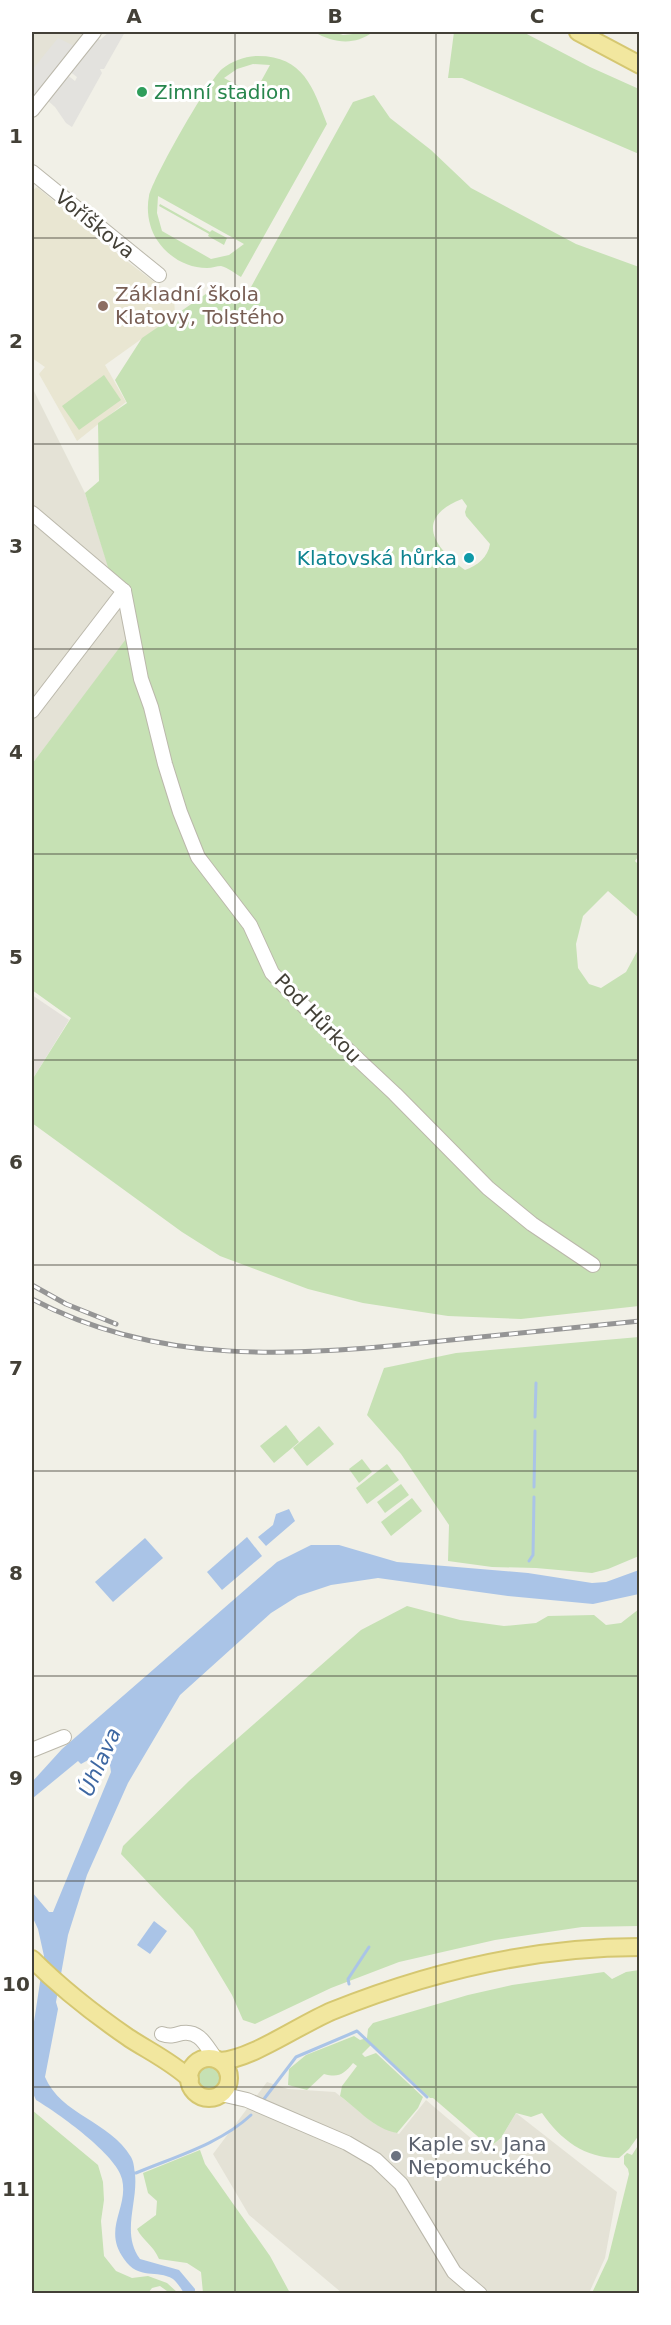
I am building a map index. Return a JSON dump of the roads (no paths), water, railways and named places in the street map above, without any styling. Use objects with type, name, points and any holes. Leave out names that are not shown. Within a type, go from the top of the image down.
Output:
[{"type":"main road","points":[[578,32],[639,65]]},
{"type":"main road","points":[[204,2065],[248,2054],[331,2012],[393,1989],[458,1969],[537,1955],[639,1947]]},
{"type":"main road","points":[[32,1959],[97,2015],[169,2062],[226,2067],[226,2084]]},
{"type":"main road","points":[[204,2065],[193,2088],[203,2096],[212,2097],[226,2084],[235,2066],[248,2054]]},
{"type":"street","points":[[32,110],[94,32]]},
{"type":"street","name":"Voříškova","points":[[32,172],[159,275]]},
{"type":"street","points":[[32,532],[36,517],[124,591],[32,711]]},
{"type":"street","name":"Pod Hůrkou","points":[[124,591],[141,679],[152,707],[165,764],[180,812],[198,857],[250,925],[272,973],[488,1188],[532,1224],[593,1265]]},
{"type":"street","points":[[32,1750],[64,1737]]},
{"type":"street","points":[[162,2034],[168,2036],[192,2033],[201,2039],[204,2065]]},
{"type":"street","points":[[226,2084],[247,2100],[347,2143],[387,2169],[409,2195],[454,2272],[480,2294]]},
{"type":"water","points":[[289,1509],[295,1521],[266,1546],[258,1537],[273,1525],[276,1514]]},
{"type":"water","points":[[247,1537],[262,1556],[222,1590],[207,1572]]},
{"type":"water","points":[[145,1538],[163,1558],[113,1602],[95,1582]]},
{"type":"water","points":[[311,1545],[339,1545],[397,1562],[528,1573],[592,1583],[606,1582],[639,1570],[639,1594],[593,1604],[508,1596],[378,1578],[331,1585],[298,1596],[271,1613],[180,1695],[128,1783],[87,1875],[68,1935],[56,2002],[58,2009],[45,2077],[52,2090],[62,2100],[111,2135],[131,2157],[135,2174],[131,2228],[134,2249],[140,2259],[179,2270],[195,2289],[195,2293],[184,2293],[173,2279],[136,2270],[124,2259],[115,2238],[123,2190],[118,2169],[110,2158],[85,2135],[36,2100],[32,2091],[32,2035],[44,1956],[38,1929],[32,1916],[32,1892],[49,1912],[53,1912],[111,1772],[107,1759],[99,1754],[81,1764],[78,1761],[33,1798],[32,1782],[62,1749],[277,1562]]},
{"type":"water","points":[[154,1921],[167,1931],[150,1954],[137,1945]]},
{"type":"waterway","points":[[535,1417],[536,1383]]},
{"type":"waterway","points":[[534,1487],[535,1431]]},
{"type":"waterway","points":[[529,1561],[533,1555],[534,1497]]},
{"type":"waterway","points":[[349,1984],[348,1979],[369,1947]]},
{"type":"waterway","points":[[264,2099],[296,2057],[357,2031],[427,2097]]},
{"type":"waterway","points":[[132,2173],[211,2142],[251,2115]]},
{"type":"railway","points":[[32,1285],[66,1304],[116,1324]]},
{"type":"railway","points":[[32,1299],[80,1321],[129,1336],[178,1346],[227,1351],[328,1351],[640,1321]]},
{"type":"place","name":"Zimní stadion","points":[[142,92]]},
{"type":"place","name":"Základní škola Klatovy, Tolstého","points":[[103,306]]},
{"type":"place","name":"Klatovská hůrka","points":[[469,558]]},
{"type":"place","name":"Kaple sv. Jana Nepomuckého","points":[[396,2156]]},
{"type":"water label","name":"Úhlava","points":[[100,1762]]}]
